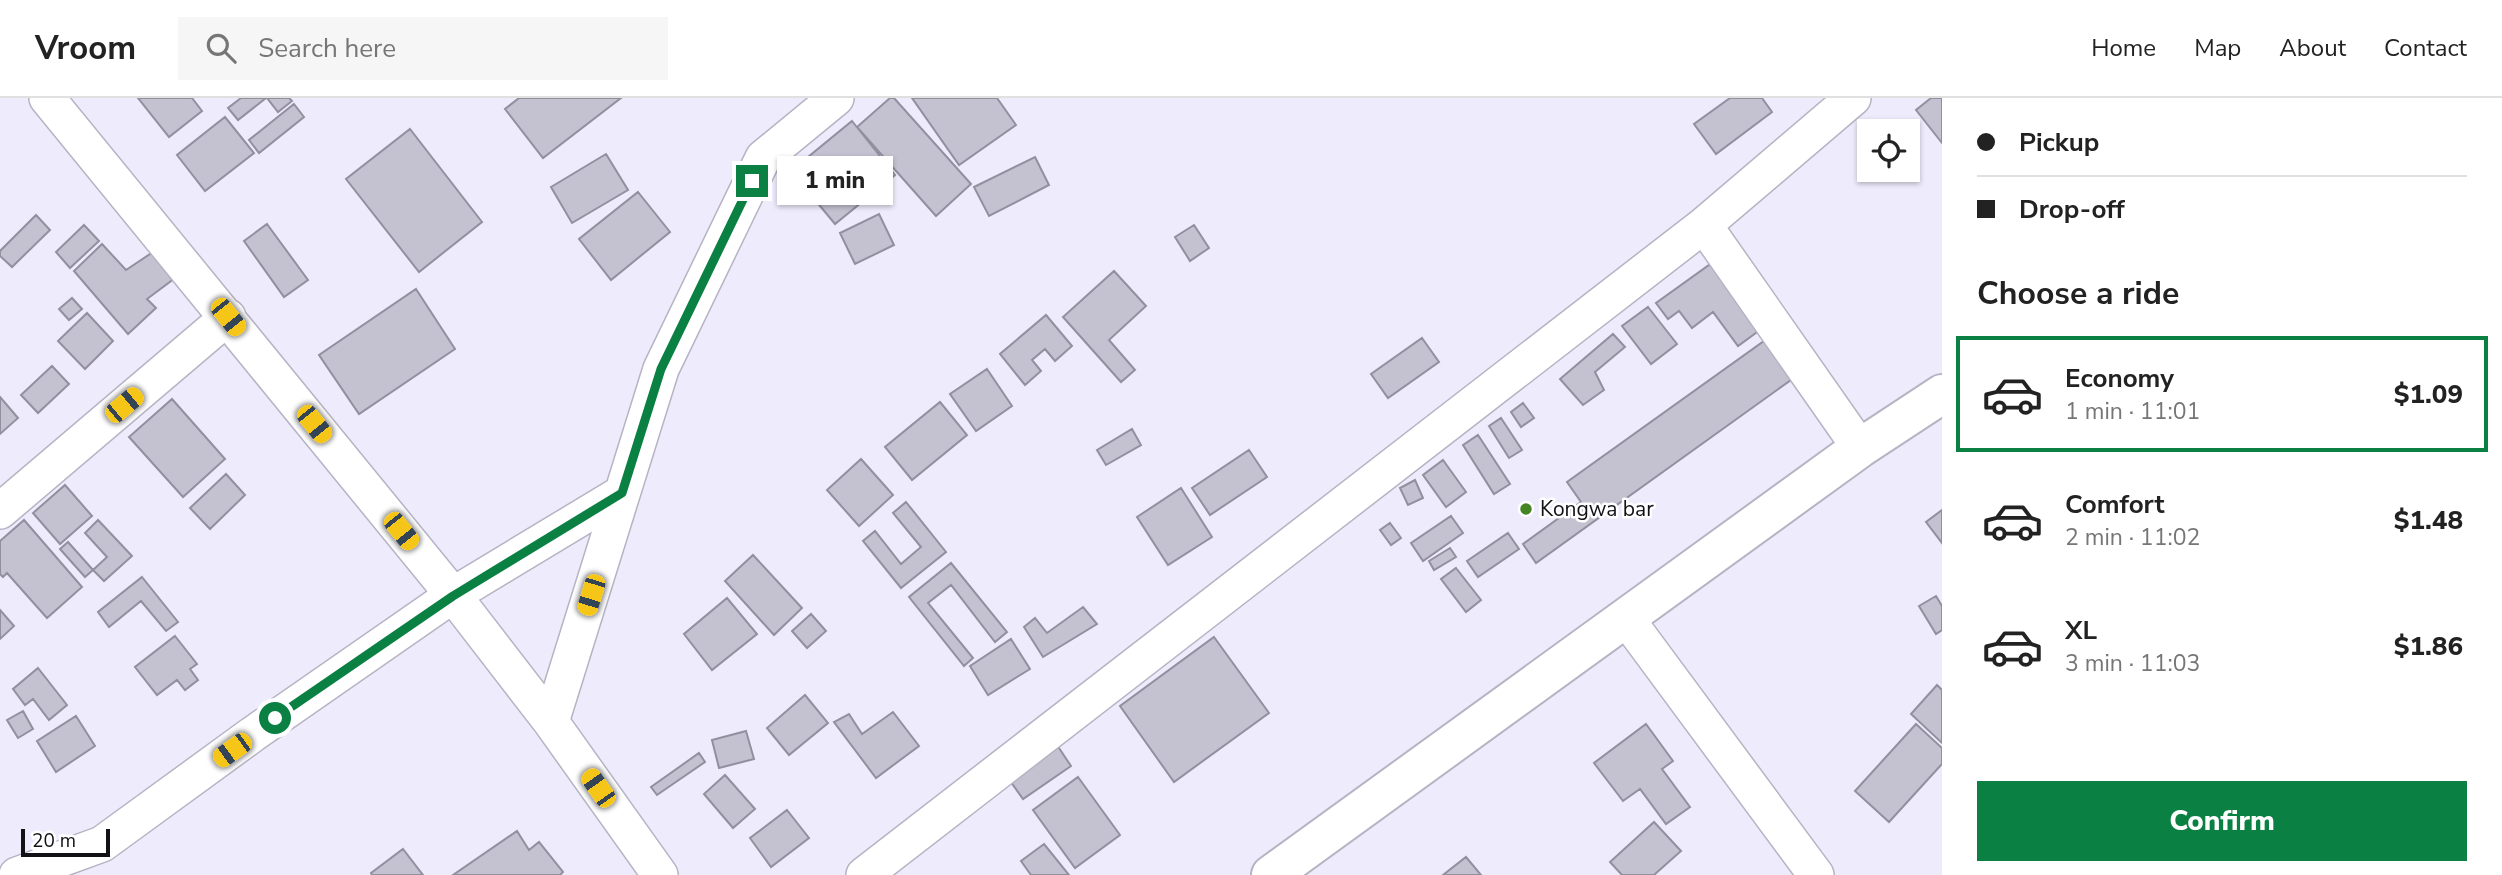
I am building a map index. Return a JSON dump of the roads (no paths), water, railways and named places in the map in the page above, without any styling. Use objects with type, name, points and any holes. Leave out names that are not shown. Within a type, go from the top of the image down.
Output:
[{"type":"street","points":[[47,98],[453,596],[551,722],[660,875]]},
{"type":"street","points":[[551,722],[661,369],[763,158],[836,98]]},
{"type":"street","points":[[864,875],[1704,225],[1853,98]]},
{"type":"street","points":[[1704,225],[1860,448]]},
{"type":"street","points":[[0,511],[228,317]]},
{"type":"street","points":[[1271,875],[1860,448],[1942,394]]},
{"type":"street","points":[[17,875],[102,844],[253,734],[453,596],[622,493]]},
{"type":"street","points":[[1626,618],[1816,875]]},
{"type":"place","name":"Kongwa bar","points":[[1526,509]]}]
